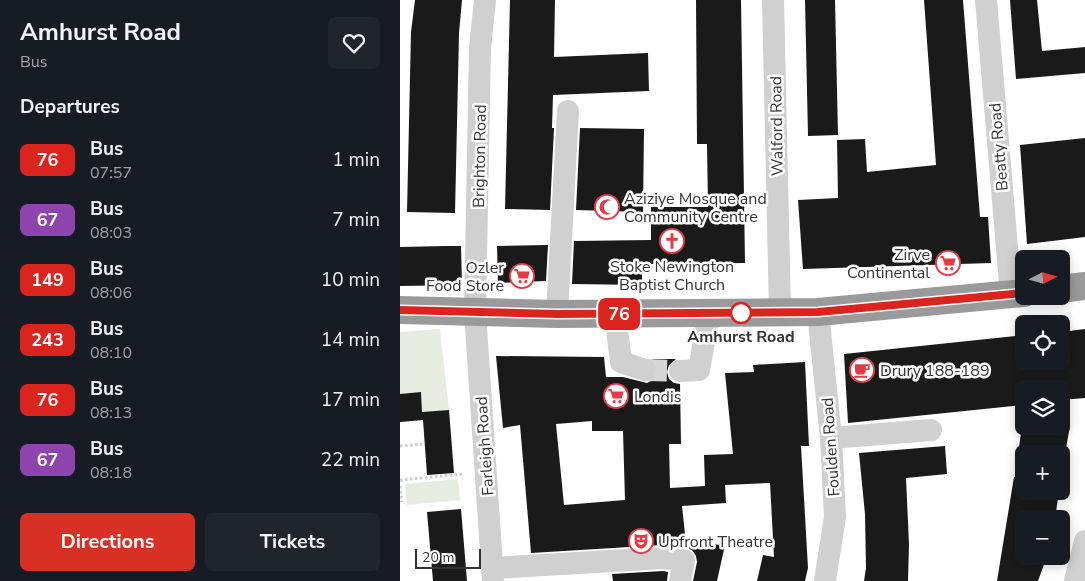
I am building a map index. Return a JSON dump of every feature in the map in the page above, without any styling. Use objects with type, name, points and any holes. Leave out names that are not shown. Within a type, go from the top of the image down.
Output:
[{"type":"highway","points":[[1070,288],[1085,286]]},
{"type":"highway","points":[[400,310],[557,314],[780,313],[818,312],[1015,294]]},
{"type":"street","name":"Brighton Road","points":[[475,312],[480,48],[485,0]]},
{"type":"street","name":"Walford Road","points":[[773,0],[780,313]]},
{"type":"street","name":"Beatty Road","points":[[986,0],[1015,275]]},
{"type":"street","points":[[557,314],[568,111]]},
{"type":"street","name":"Farleigh Road","points":[[475,312],[493,575]]},
{"type":"street","name":"Foulden Road","points":[[818,312],[831,438],[834,518],[825,581]]},
{"type":"street","points":[[615,314],[621,362],[645,370]]},
{"type":"street","points":[[680,371],[699,370],[709,314]]},
{"type":"street","points":[[831,438],[931,430]]},
{"type":"street","points":[[1075,581],[1085,541]]},
{"type":"street","points":[[493,575],[663,558],[684,560],[680,581]]},
{"type":"path","points":[[400,446],[424,444]]},
{"type":"path","points":[[400,480],[486,472]]},
{"type":"path","points":[[400,486],[402,502]]},
{"type":"shaded area","points":[[440,329],[449,410],[422,412],[421,392],[400,394],[400,332]]},
{"type":"shaded area","points":[[458,479],[460,500],[407,505],[405,484]]},
{"type":"building","points":[[415,0],[462,0],[459,33],[455,213],[407,212],[411,32]]},
{"type":"building","points":[[510,0],[555,0],[554,57],[648,53],[649,91],[553,95],[552,128],[554,128],[550,210],[505,209]]},
{"type":"building","points":[[696,0],[741,0],[745,263],[642,264],[642,285],[572,284],[574,241],[651,240],[651,207],[708,207],[707,144],[697,144]]},
{"type":"building","points":[[805,0],[835,0],[838,135],[808,136]]},
{"type":"building","points":[[924,0],[963,0],[980,217],[988,217],[991,263],[803,269],[798,200],[838,198],[837,140],[865,139],[867,172],[936,165]]},
{"type":"building","points":[[1010,0],[1037,0],[1042,51],[1085,47],[1085,73],[1016,79]]},
{"type":"building","points":[[580,128],[644,129],[643,212],[576,210]]},
{"type":"building","points":[[1085,138],[1085,237],[1027,244],[1020,145]]},
{"type":"building","points":[[548,245],[546,281],[498,283],[497,246]]},
{"type":"building","points":[[461,246],[462,285],[400,286],[400,247]]},
{"type":"building","points":[[1085,329],[1085,398],[1070,399],[1070,380],[1015,380],[1015,406],[848,423],[844,354],[1015,336],[1015,370],[1070,370],[1070,331]]},
{"type":"building","points":[[496,356],[604,357],[606,377],[623,377],[647,383],[658,374],[658,367],[652,359],[676,359],[669,365],[667,372],[669,379],[674,383],[680,384],[681,444],[669,444],[670,488],[705,486],[704,455],[733,454],[725,373],[754,372],[753,365],[805,362],[809,446],[801,446],[808,568],[805,581],[757,581],[763,555],[774,557],[770,483],[725,485],[726,503],[682,506],[686,543],[725,545],[717,581],[693,581],[697,562],[696,556],[692,550],[685,547],[662,545],[531,553],[520,425],[503,428]],"holes":[[[592,421],[592,431],[623,431],[625,500],[564,505],[556,424]]]},
{"type":"building","points":[[421,392],[422,412],[449,410],[454,473],[427,475],[423,420],[400,422],[400,394]]},
{"type":"building","points":[[1021,435],[1068,435],[1067,445],[1019,445]]},
{"type":"building","points":[[945,446],[947,474],[906,478],[909,544],[908,581],[864,581],[866,568],[865,514],[859,453]]},
{"type":"building","points":[[1015,477],[1015,500],[1058,500],[1056,510],[1015,510],[1015,565],[1044,565],[1038,581],[997,581]]},
{"type":"building","points":[[461,509],[467,581],[433,581],[427,512]]},
{"type":"building","points":[[668,572],[667,581],[613,581],[612,574]]},
{"type":"tunnel","points":[[645,370],[680,371]]},
{"type":"bus line","name":"76","points":[[400,310],[557,314],[818,312],[1015,294]]},
{"type":"place","name":"Aziziye Mosque and Community Centre","points":[[607,207]]},
{"type":"place","name":"Stoke Newington Baptist Church","points":[[672,241]]},
{"type":"place","name":"Zirve Continental","points":[[948,263]]},
{"type":"place","name":"Ozler Food Store","points":[[522,276]]},
{"type":"place","name":"Amhurst Road","points":[[741,313]]},
{"type":"place","name":"Drury 188-189","points":[[862,370]]},
{"type":"place","name":"Londis","points":[[616,396]]},
{"type":"place","name":"Upfront Theatre","points":[[641,541]]}]
